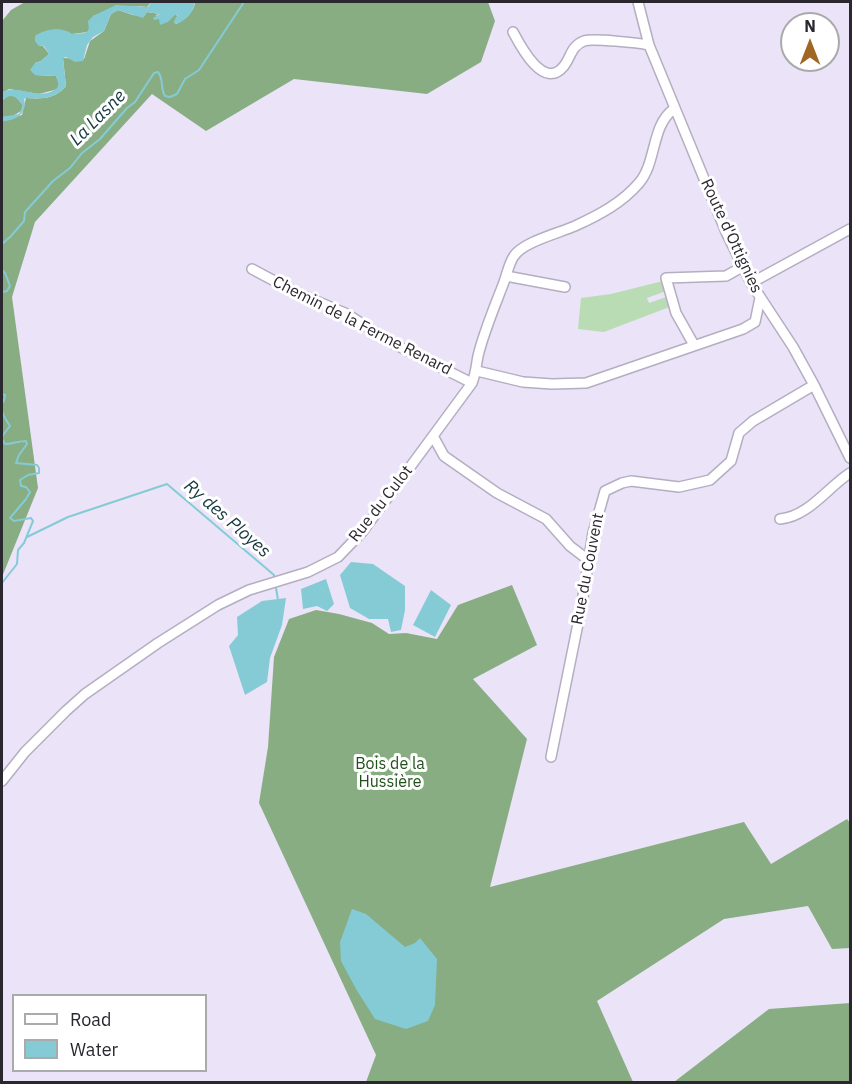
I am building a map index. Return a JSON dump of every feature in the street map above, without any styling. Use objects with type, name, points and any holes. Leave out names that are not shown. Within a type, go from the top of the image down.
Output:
[{"type":"street","name":"Route d'Ottignies","points":[[638,2],[649,45],[674,109],[742,267],[814,385],[850,458]]},
{"type":"street","points":[[513,32],[522,50],[543,73],[553,75],[563,67],[574,47],[586,40],[649,45]]},
{"type":"street","name":"Rue du Culot","points":[[2,781],[49,727],[86,694],[182,627],[218,605],[249,590],[308,572],[338,557],[363,531],[472,383],[477,371],[477,358],[514,256],[526,246],[612,207],[637,184],[649,166],[660,128],[668,114],[674,109]]},
{"type":"street","points":[[751,283],[850,229]]},
{"type":"street","points":[[694,345],[676,313],[666,278],[726,276],[742,267]]},
{"type":"street","name":"Chemin de la Ferme Renard","points":[[252,269],[295,292],[347,314],[392,343],[472,383]]},
{"type":"street","points":[[506,276],[565,287]]},
{"type":"street","points":[[755,322],[760,298]]},
{"type":"street","points":[[477,371],[523,382],[586,383],[730,334],[764,316],[772,315]]},
{"type":"street","name":"Rue du Couvent","points":[[551,757],[593,533],[605,491],[631,481],[679,487],[710,480],[731,461],[739,433],[753,421],[814,385]]},
{"type":"street","points":[[433,436],[444,456],[497,493],[546,519],[570,546],[582,556],[589,558]]},
{"type":"street","points":[[780,519],[787,518],[809,506],[850,473]]},
{"type":"green space","points":[[25,2],[151,2],[147,7],[127,7],[93,16],[88,32],[72,34],[38,45],[43,46],[49,54],[35,63],[35,75],[56,76],[59,83],[58,89],[39,94],[9,89],[2,93],[2,21],[11,10]]},
{"type":"green space","points":[[195,2],[488,2],[495,21],[481,62],[427,94],[294,79],[206,131],[152,94],[35,222],[12,297],[38,488],[2,577],[2,121],[22,115],[26,98],[48,97],[62,90],[66,86],[63,58],[84,59],[90,41],[104,31],[111,14],[118,10],[133,15],[144,16],[147,12],[160,14],[156,15],[161,21],[160,24],[176,14],[178,17],[174,22],[176,24],[189,15]]},
{"type":"green space","points":[[12,95],[23,105],[21,111],[13,116],[2,117],[2,101]]},
{"type":"green space","points":[[663,281],[666,291],[647,298],[649,303],[669,296],[672,306],[604,332],[578,329],[581,298],[611,294]]},
{"type":"green space","name":"Bois de la Hussière","points":[[512,585],[537,645],[473,679],[527,739],[490,887],[744,822],[771,864],[847,819],[850,823],[850,948],[832,949],[808,906],[724,919],[597,1001],[633,1082],[366,1082],[376,1055],[259,803],[268,747],[274,657],[289,619],[316,610],[372,623],[389,634],[406,633],[437,639],[458,605]]},
{"type":"green space","points":[[850,1003],[850,1082],[674,1082],[769,1009]]},
{"type":"water","points":[[151,2],[195,2],[188,16],[175,24],[178,16],[176,14],[168,22],[160,25],[159,19],[154,20],[153,18],[160,14],[147,12],[143,18],[118,10],[111,14],[104,31],[93,37],[87,45],[83,61],[75,62],[66,57],[63,58],[66,86],[62,90],[48,97],[24,99],[24,109],[19,116],[2,121],[2,117],[19,114],[23,106],[13,96],[2,101],[2,92],[16,90],[45,93],[59,86],[56,76],[35,75],[30,70],[35,63],[49,54],[44,46],[38,45],[35,36],[54,29],[72,34],[85,33],[89,30],[88,21],[93,16],[116,5],[148,7]]},
{"type":"water","points":[[351,562],[373,564],[405,586],[405,610],[401,630],[391,632],[388,619],[369,619],[350,608],[340,575]]},
{"type":"water","points":[[326,579],[334,604],[327,611],[317,606],[303,609],[301,589]]},
{"type":"water","points":[[431,590],[451,605],[435,637],[413,625]]},
{"type":"water","points":[[286,598],[282,625],[270,658],[267,682],[245,695],[229,646],[238,635],[237,617],[262,601]]},
{"type":"water","points":[[352,909],[366,914],[405,947],[420,938],[437,959],[435,1005],[428,1021],[406,1029],[375,1019],[341,961],[340,942]]},
{"type":"waterway","name":"La Lasne","points":[[2,244],[24,221],[25,212],[53,181],[70,168],[82,153],[100,139],[135,102],[154,73],[158,72],[160,75],[165,96],[170,97],[177,94],[185,79],[199,70],[244,2]]},
{"type":"waterway","name":"La Lasne","points":[[2,270],[10,286],[7,291],[2,292]]},
{"type":"waterway","name":"La Lasne","points":[[2,394],[5,395],[2,410],[10,426],[2,439],[5,444],[26,441],[27,444],[16,463],[37,465],[39,468],[39,473],[28,475],[20,480],[21,486],[26,487],[30,492],[10,518],[14,521],[31,518],[33,521],[24,543],[18,550],[17,564],[2,583]]},
{"type":"waterway","name":"Ry des Ployes","points":[[27,537],[68,517],[167,484],[274,577]]},
{"type":"waterway","name":"Ry des Ployes","points":[[276,588],[278,600]]}]
